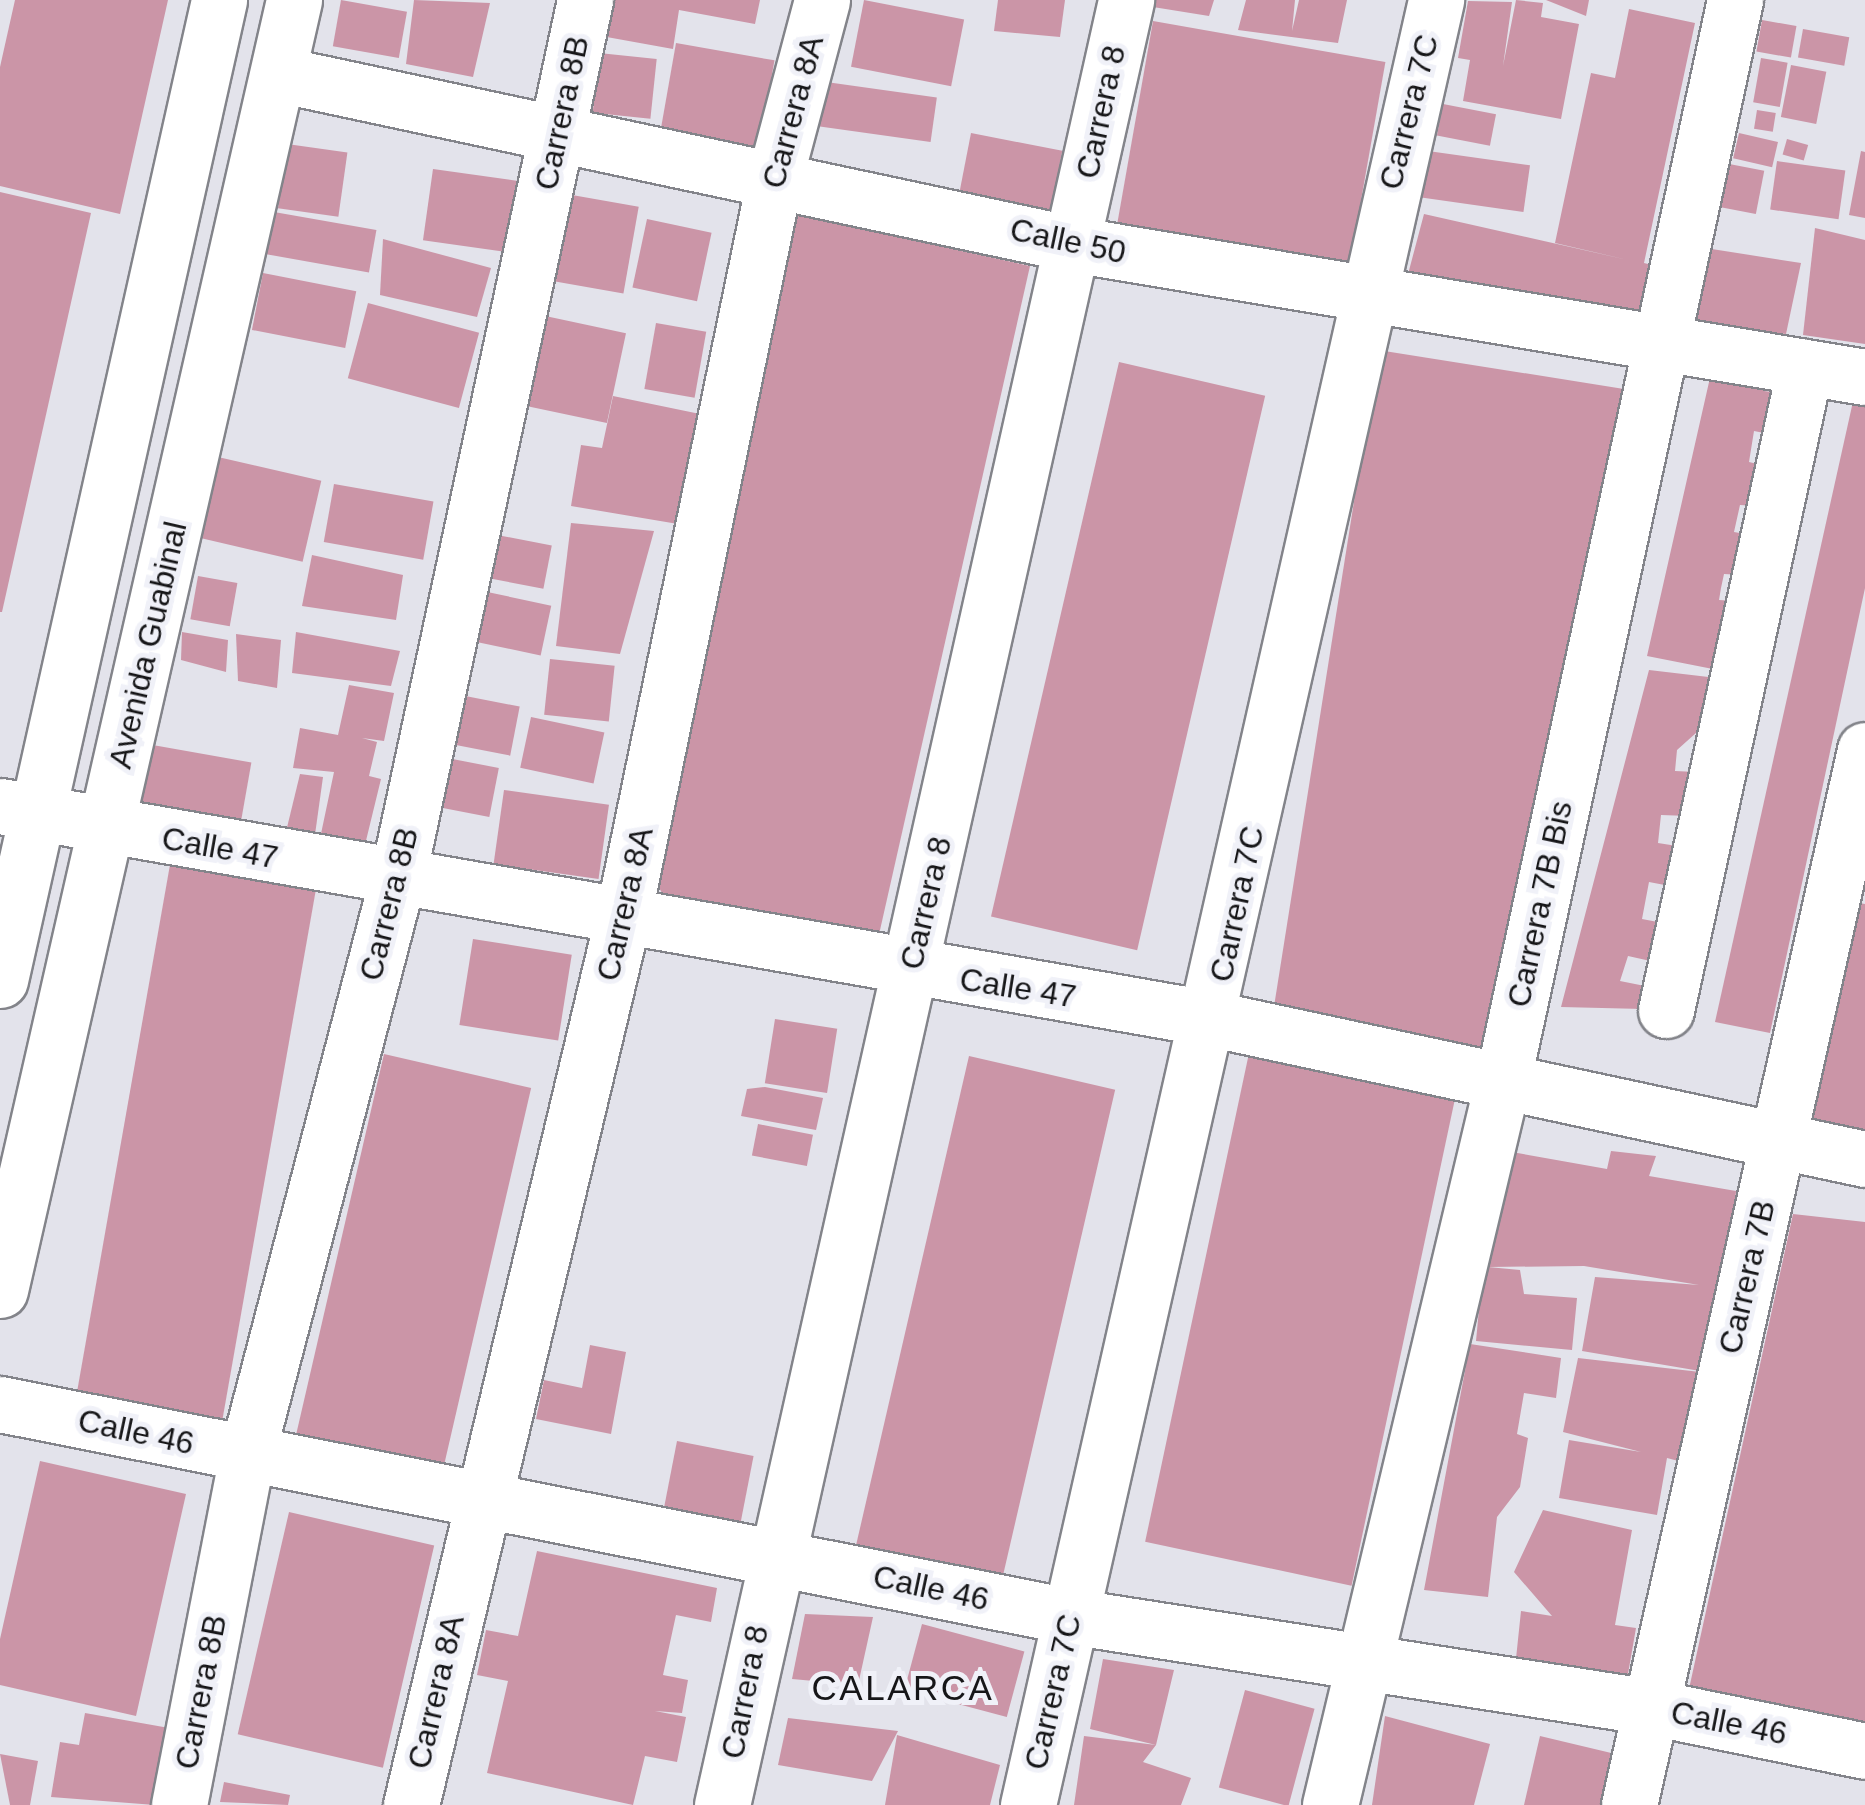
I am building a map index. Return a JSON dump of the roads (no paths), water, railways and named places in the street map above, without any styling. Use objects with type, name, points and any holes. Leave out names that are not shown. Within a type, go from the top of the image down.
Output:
[{"type":"street","points":[[0,980],[18,810],[219,0]]},
{"type":"street","name":"Avenida Guabinal","points":[[0,1290],[294,0]]},
{"type":"street","name":"Carrera 8B","points":[[179,1805],[246,1454],[397,880],[585,0]]},
{"type":"street","name":"Carrera 8A","points":[[411,1805],[480,1499],[622,922],[774,177],[822,0]]},
{"type":"street","name":"Carrera 8","points":[[722,1805],[772,1555],[911,970],[1126,0]]},
{"type":"street","name":"Carrera 7C","points":[[1028,1805],[1069,1616],[1213,1020],[1364,296],[1436,0]]},
{"type":"street","name":"Carrera 7B Bis","points":[[1330,1805],[1502,1084],[1734,0]]},
{"type":"street","name":"Calle 50","points":[[278,74],[774,177],[1072,244],[1364,296],[1865,376]]},
{"type":"street","points":[[1666,1010],[1805,367]]},
{"type":"street","name":"Carrera 7B","points":[[1629,1805],[1777,1141],[1853,854],[1865,750]]},
{"type":"street","name":"Calle 47","points":[[18,810],[622,922],[1213,1020],[1865,1159]]},
{"type":"street","name":"Calle 46","points":[[0,1404],[1069,1616],[1651,1707],[1865,1750]]},
{"type":"district","name":"CALARCA","points":[[903,1688]]}]
